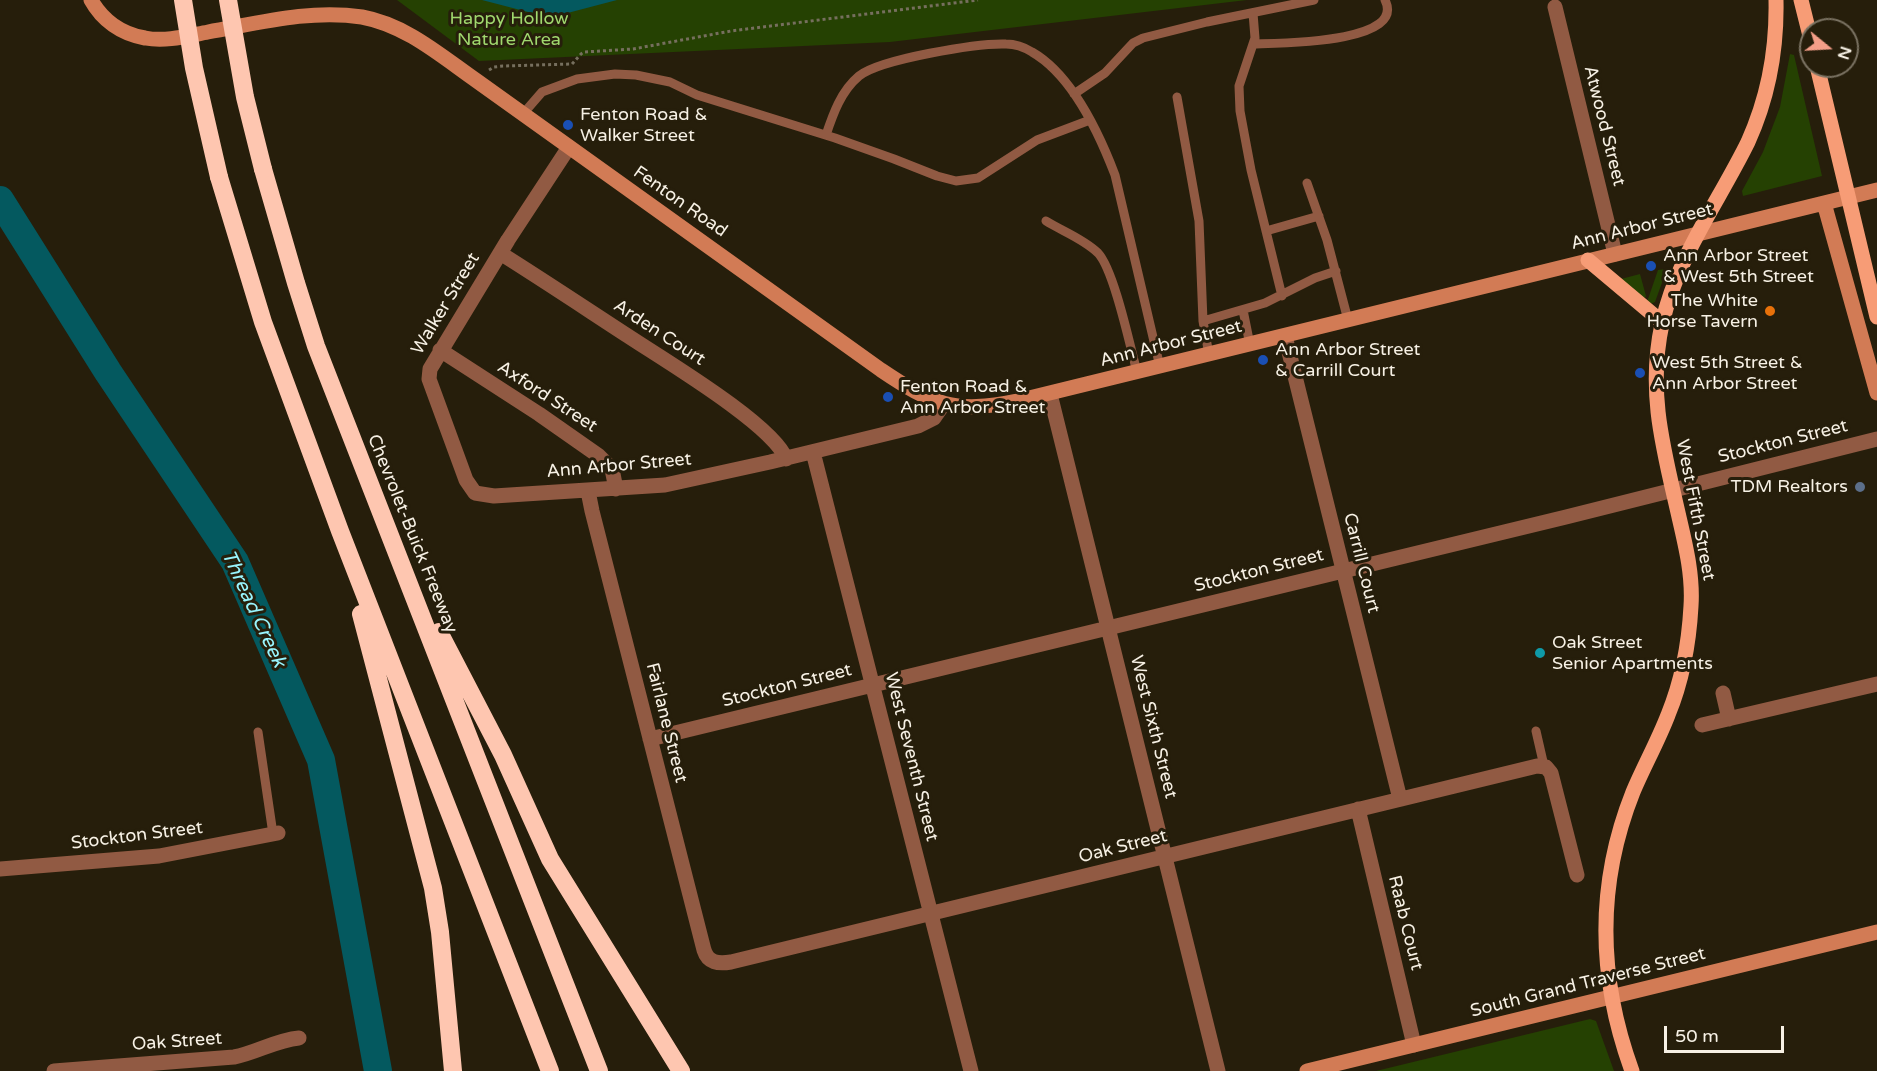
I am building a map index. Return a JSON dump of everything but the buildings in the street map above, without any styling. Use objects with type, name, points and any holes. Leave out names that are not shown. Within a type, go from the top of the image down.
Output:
[{"type":"highway","points":[[183,0],[194,68],[219,177],[263,322],[340,531],[550,1071]]},
{"type":"highway","name":"Chevrolet-Buick Freeway","points":[[228,0],[245,97],[263,169],[316,346],[599,1071]]},
{"type":"highway","points":[[340,531],[433,888],[440,932],[453,1071]]},
{"type":"highway","points":[[397,552],[503,755],[550,859],[681,1071]]},
{"type":"main road","name":"West Fifth Street","points":[[1632,1071],[1611,997],[1606,964],[1606,924],[1614,855],[1634,791],[1663,729],[1677,691],[1690,622],[1692,594],[1690,568],[1660,437],[1656,361],[1663,323],[1675,282],[1697,234],[1743,150],[1757,119],[1772,62],[1776,0]]},
{"type":"main road","points":[[1801,0],[1806,18]]},
{"type":"main road","points":[[1820,78],[1877,317]]},
{"type":"main road","points":[[1588,260],[1663,323]]},
{"type":"street","name":"Fenton Road","points":[[91,0],[110,24],[127,33],[147,39],[169,40],[306,15],[337,15],[372,19],[402,31],[477,81],[881,370],[918,394],[943,405]]},
{"type":"street","name":"Atwood Street","points":[[1555,7],[1615,254]]},
{"type":"street","name":"Walker Street","points":[[475,493],[466,480],[428,375],[429,369],[500,253],[569,147]]},
{"type":"street","name":"Ann Arbor Street","points":[[475,493],[494,496],[678,483],[786,459],[924,424],[934,418],[943,405],[958,408],[982,408],[1050,394],[1877,190]]},
{"type":"street","points":[[1824,203],[1877,393]]},
{"type":"street","name":"Arden Court","points":[[500,253],[719,396],[761,428],[779,447],[786,459]]},
{"type":"street","name":"Carrill Court","points":[[1285,336],[1400,799]]},
{"type":"street","name":"Axford Street","points":[[440,350],[599,456],[612,469],[616,489]]},
{"type":"street","name":"West Sixth Street","points":[[1050,394],[1218,1071]]},
{"type":"street","name":"Stockton Street","points":[[650,739],[1877,439]]},
{"type":"street","name":"West Seventh Street","points":[[813,452],[971,1071]]},
{"type":"street","name":"Fairlane Street","points":[[588,491],[704,950],[707,958],[712,961]]},
{"type":"street","points":[[1702,725],[1877,684]]},
{"type":"street","points":[[1723,693],[1729,719]]},
{"type":"street","points":[[1544,766],[1552,777],[1577,875]]},
{"type":"street","name":"Oak Street","points":[[712,961],[731,962],[1524,768],[1544,766]]},
{"type":"street","name":"Raab Court","points":[[1358,809],[1414,1045]]},
{"type":"street","name":"Stockton Street","points":[[0,869],[159,856],[276,833]]},
{"type":"street","name":"South Grand Traverse Street","points":[[1307,1071],[1877,932]]},
{"type":"street","name":"Oak Street","points":[[54,1071],[234,1057],[299,1038]]},
{"type":"lane","points":[[1074,94],[1105,73],[1133,43],[1143,38],[1314,0]]},
{"type":"lane","points":[[1253,44],[1341,38],[1362,33],[1386,17],[1388,9],[1385,0]]},
{"type":"lane","points":[[1253,13],[1255,32],[1253,44],[1241,76],[1238,94],[1251,170],[1281,296]]},
{"type":"lane","points":[[826,135],[839,101],[859,76],[878,66],[918,56],[994,44],[1015,45],[1034,52],[1074,94],[1103,145],[1115,175],[1160,367]]},
{"type":"lane","points":[[522,115],[542,92],[577,78],[626,74],[670,82],[697,95],[826,135],[937,176],[965,181],[986,174],[1037,140],[1090,120]]},
{"type":"lane","points":[[1177,97],[1199,221],[1203,321],[1209,355]]},
{"type":"lane","points":[[1307,183],[1336,271],[1348,320]]},
{"type":"lane","points":[[1266,231],[1318,216]]},
{"type":"lane","points":[[1046,221],[1091,248],[1103,261],[1113,283],[1137,372]]},
{"type":"lane","points":[[1203,321],[1281,296],[1315,278],[1336,271]]},
{"type":"lane","points":[[1242,310],[1250,345]]},
{"type":"lane","points":[[1536,730],[1544,766]]},
{"type":"lane","points":[[258,732],[276,833]]},
{"type":"path","points":[[477,81],[494,67],[572,64],[584,52],[602,53],[633,49],[731,31],[978,0]]},
{"type":"green space","name":"Happy Hollow Nature Area","points":[[397,0],[1247,0],[890,42],[479,61]]},
{"type":"green space","points":[[1790,54],[1794,55],[1822,176],[1743,196],[1742,191],[1763,152],[1780,107]]},
{"type":"green space","points":[[1667,269],[1655,302],[1650,304],[1647,302],[1658,270]]},
{"type":"green space","points":[[1640,274],[1646,296],[1644,299],[1621,279]]},
{"type":"green space","points":[[1590,1019],[1596,1021],[1614,1071],[1376,1071]]},
{"type":"water","points":[[482,0],[617,0],[560,15],[528,12]]},
{"type":"waterway","name":"Thread Creek","points":[[0,200],[108,372],[235,562],[321,760],[378,1071]]},
{"type":"place","name":"Fenton Road & Walker Street","points":[[568,125]]},
{"type":"place","name":"Ann Arbor Street & West 5th Street","points":[[1651,266]]},
{"type":"place","name":"The White Horse Tavern","points":[[1770,311]]},
{"type":"place","name":"Ann Arbor Street & Carrill Court","points":[[1263,360]]},
{"type":"place","name":"West 5th Street & Ann Arbor Street","points":[[1640,373]]},
{"type":"place","name":"Fenton Road & Ann Arbor Street","points":[[888,397]]},
{"type":"place","name":"TDM Realtors","points":[[1860,487]]},
{"type":"place","name":"Oak Street Senior Apartments","points":[[1540,653]]}]
